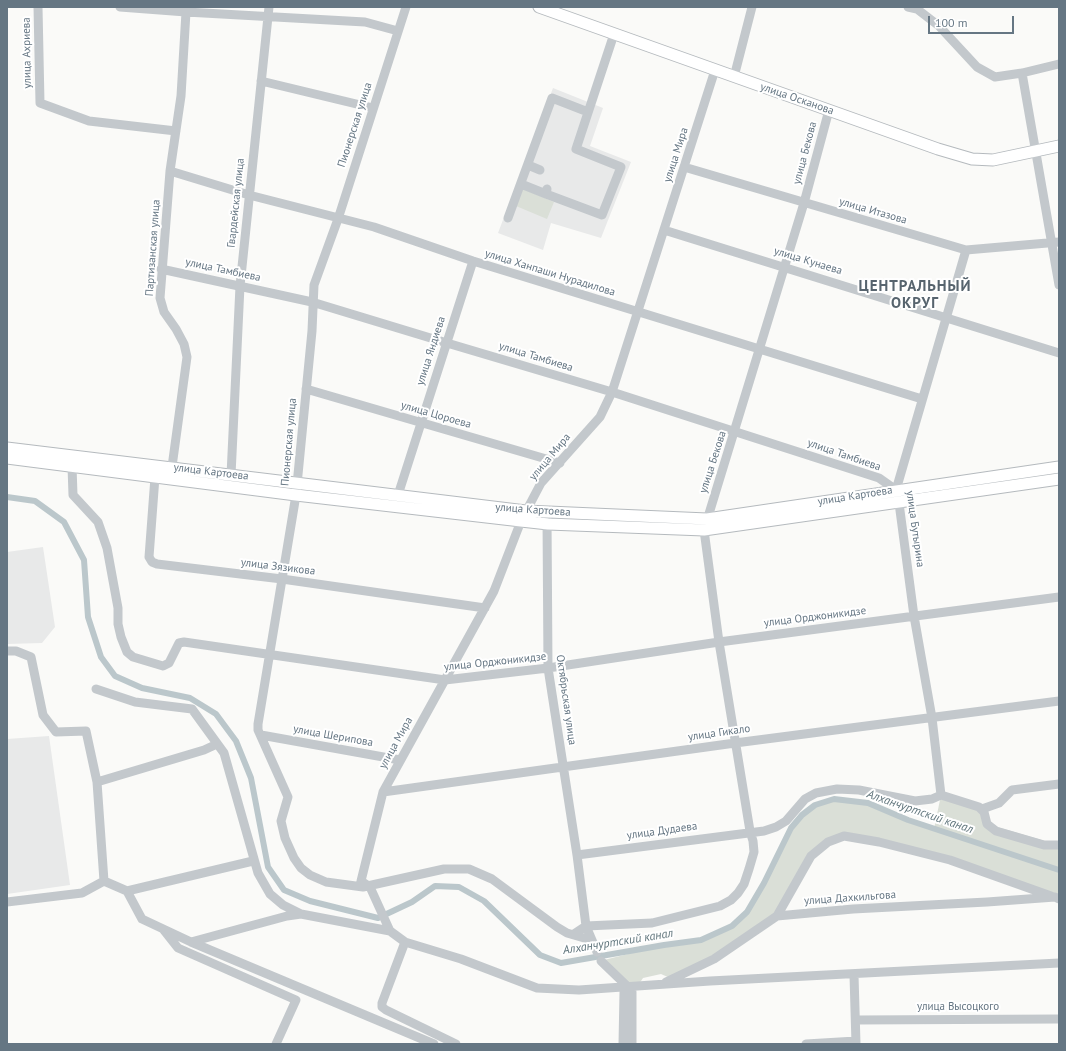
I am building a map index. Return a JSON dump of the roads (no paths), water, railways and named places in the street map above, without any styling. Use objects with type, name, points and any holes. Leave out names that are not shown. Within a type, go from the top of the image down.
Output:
[{"type":"main road","name":"улица Осканова","points":[[539,7],[938,149],[972,159],[993,160],[1059,146]]},
{"type":"main road","name":"улица Картоева","points":[[7,448],[398,495],[523,516],[548,524],[706,524],[899,503],[1059,479]]},
{"type":"main road","name":"улица Картоева","points":[[7,458],[296,495],[523,516],[546,512],[706,524],[896,490],[1059,467]]},
{"type":"street","name":"улица Ахриева","points":[[38,7],[40,104],[89,122],[176,131]]},
{"type":"street","points":[[120,7],[365,22],[398,31]]},
{"type":"street","name":"Гвардейская улица","points":[[231,475],[240,286],[269,7]]},
{"type":"street","name":"Пионерская улица","points":[[370,887],[326,882],[310,875],[301,868],[294,858],[285,838],[281,821],[288,797],[261,735],[258,724],[296,495],[312,331],[312,302],[314,285],[338,219],[406,7]]},
{"type":"street","points":[[734,77],[752,7]]},
{"type":"street","points":[[908,7],[917,9],[939,26],[977,67],[995,77],[1022,73],[1059,64]]},
{"type":"street","name":"Партизанская улица","points":[[171,479],[186,357],[184,344],[164,312],[160,298],[161,269],[170,171],[181,96],[186,12]]},
{"type":"street","points":[[521,184],[546,191],[602,215],[621,167],[576,149],[614,34]]},
{"type":"street","name":"улица Мира","points":[[390,931],[370,887],[362,881],[383,792],[494,591],[523,516],[541,483],[600,417],[612,392],[715,70]]},
{"type":"street","points":[[1022,73],[1035,152],[1056,243],[1059,285]]},
{"type":"street","points":[[261,81],[373,108]]},
{"type":"street","points":[[508,218],[552,98],[588,112]]},
{"type":"street","name":"улица Бекова","points":[[586,926],[652,923],[711,909],[731,900],[744,884],[749,869],[754,852],[753,841],[750,831],[719,642],[706,524],[804,203],[829,110]]},
{"type":"street","points":[[528,165],[540,170]]},
{"type":"street","name":"улица Итазова","points":[[684,167],[966,250],[1056,243]]},
{"type":"street","name":"улица Ханпаши Нурадилова","points":[[170,171],[249,195],[374,227],[473,261],[922,399]]},
{"type":"street","name":"улица Кунаева","points":[[664,230],[785,266],[1059,353]]},
{"type":"street","name":"улица Бутырина","points":[[941,795],[932,718],[914,616],[896,490],[966,250]]},
{"type":"street","name":"улица Яндиева","points":[[398,495],[473,261]]},
{"type":"street","name":"улица Тамбиева","points":[[161,269],[312,302],[447,342],[612,392],[879,478],[896,490]]},
{"type":"street","name":"улица Цороева","points":[[306,389],[560,463]]},
{"type":"street","name":"улица Орджоникидзе","points":[[72,466],[73,494],[98,522],[107,548],[118,608],[118,624],[121,637],[130,655],[163,666],[167,666],[176,647],[184,642],[445,680],[548,668],[719,642],[1059,597]]},
{"type":"street","name":"улица Зязикова","points":[[155,477],[149,557],[152,562],[157,564],[282,579],[485,608]]},
{"type":"street","name":"Октябрьская улица","points":[[546,512],[548,524],[548,668],[577,855],[586,926],[597,952]]},
{"type":"street","points":[[7,651],[16,650],[31,657],[43,715],[56,732],[86,731],[97,782],[104,881]]},
{"type":"street","points":[[96,689],[134,702],[192,708],[224,753],[253,861],[258,874],[270,894],[283,905],[301,914],[390,931],[405,942],[461,959],[537,988],[579,990],[628,989],[662,984],[1059,963]]},
{"type":"street","name":"улица Гикало","points":[[383,792],[735,743],[1059,701]]},
{"type":"street","name":"улица Шерипова","points":[[261,735],[400,760]]},
{"type":"street","points":[[97,782],[204,750],[217,744]]},
{"type":"street","points":[[941,795],[982,809],[999,803],[1012,790],[1059,784]]},
{"type":"street","name":"улица Дудаева","points":[[577,855],[750,831],[764,831],[776,827],[786,821],[805,799],[816,793],[837,789],[859,790],[915,801],[932,799],[941,795]]},
{"type":"street","points":[[982,809],[987,824],[996,830],[1044,845],[1059,845]]},
{"type":"street","points":[[776,916],[811,856],[828,842],[844,836],[879,842],[950,860],[1057,898]]},
{"type":"street","points":[[104,881],[127,891],[253,861]]},
{"type":"street","points":[[370,887],[444,869],[469,869],[492,879],[556,927],[567,933],[591,940]]},
{"type":"street","points":[[7,902],[82,893],[104,881]]},
{"type":"street","points":[[127,891],[142,918],[162,928],[191,942],[434,1044]]},
{"type":"street","name":"улица Дахкильгова","points":[[662,984],[714,959],[776,916],[853,909],[1057,898]]},
{"type":"street","points":[[191,942],[287,916],[301,914]]},
{"type":"street","points":[[574,934],[586,926]]},
{"type":"street","points":[[162,928],[178,948],[296,1000],[276,1044]]},
{"type":"street","points":[[405,942],[382,1003],[382,1007],[456,1044]]},
{"type":"street","points":[[601,961],[632,992],[632,1044]]},
{"type":"street","points":[[806,1044],[856,1043],[854,975]]},
{"type":"street","points":[[623,1044],[624,992],[628,989]]},
{"type":"street","name":"улица Высоцкого","points":[[856,1020],[1059,1019]]},
{"type":"waterway","name":"Алханчуртский канал","points":[[7,497],[35,501],[64,522],[84,560],[88,617],[101,657],[115,676],[142,688],[190,698],[216,714],[236,741],[251,778],[268,867],[284,890],[310,901],[378,918],[412,902],[435,886],[459,887],[484,901],[540,955],[561,963],[701,940],[732,926],[747,912],[764,883],[791,828],[802,815],[815,805],[834,799],[868,803],[908,820],[1059,870]]},
{"type":"district","name":"ЦЕНТРАЛЬНЫЙ ОКРУГ","points":[[915,296]]}]
